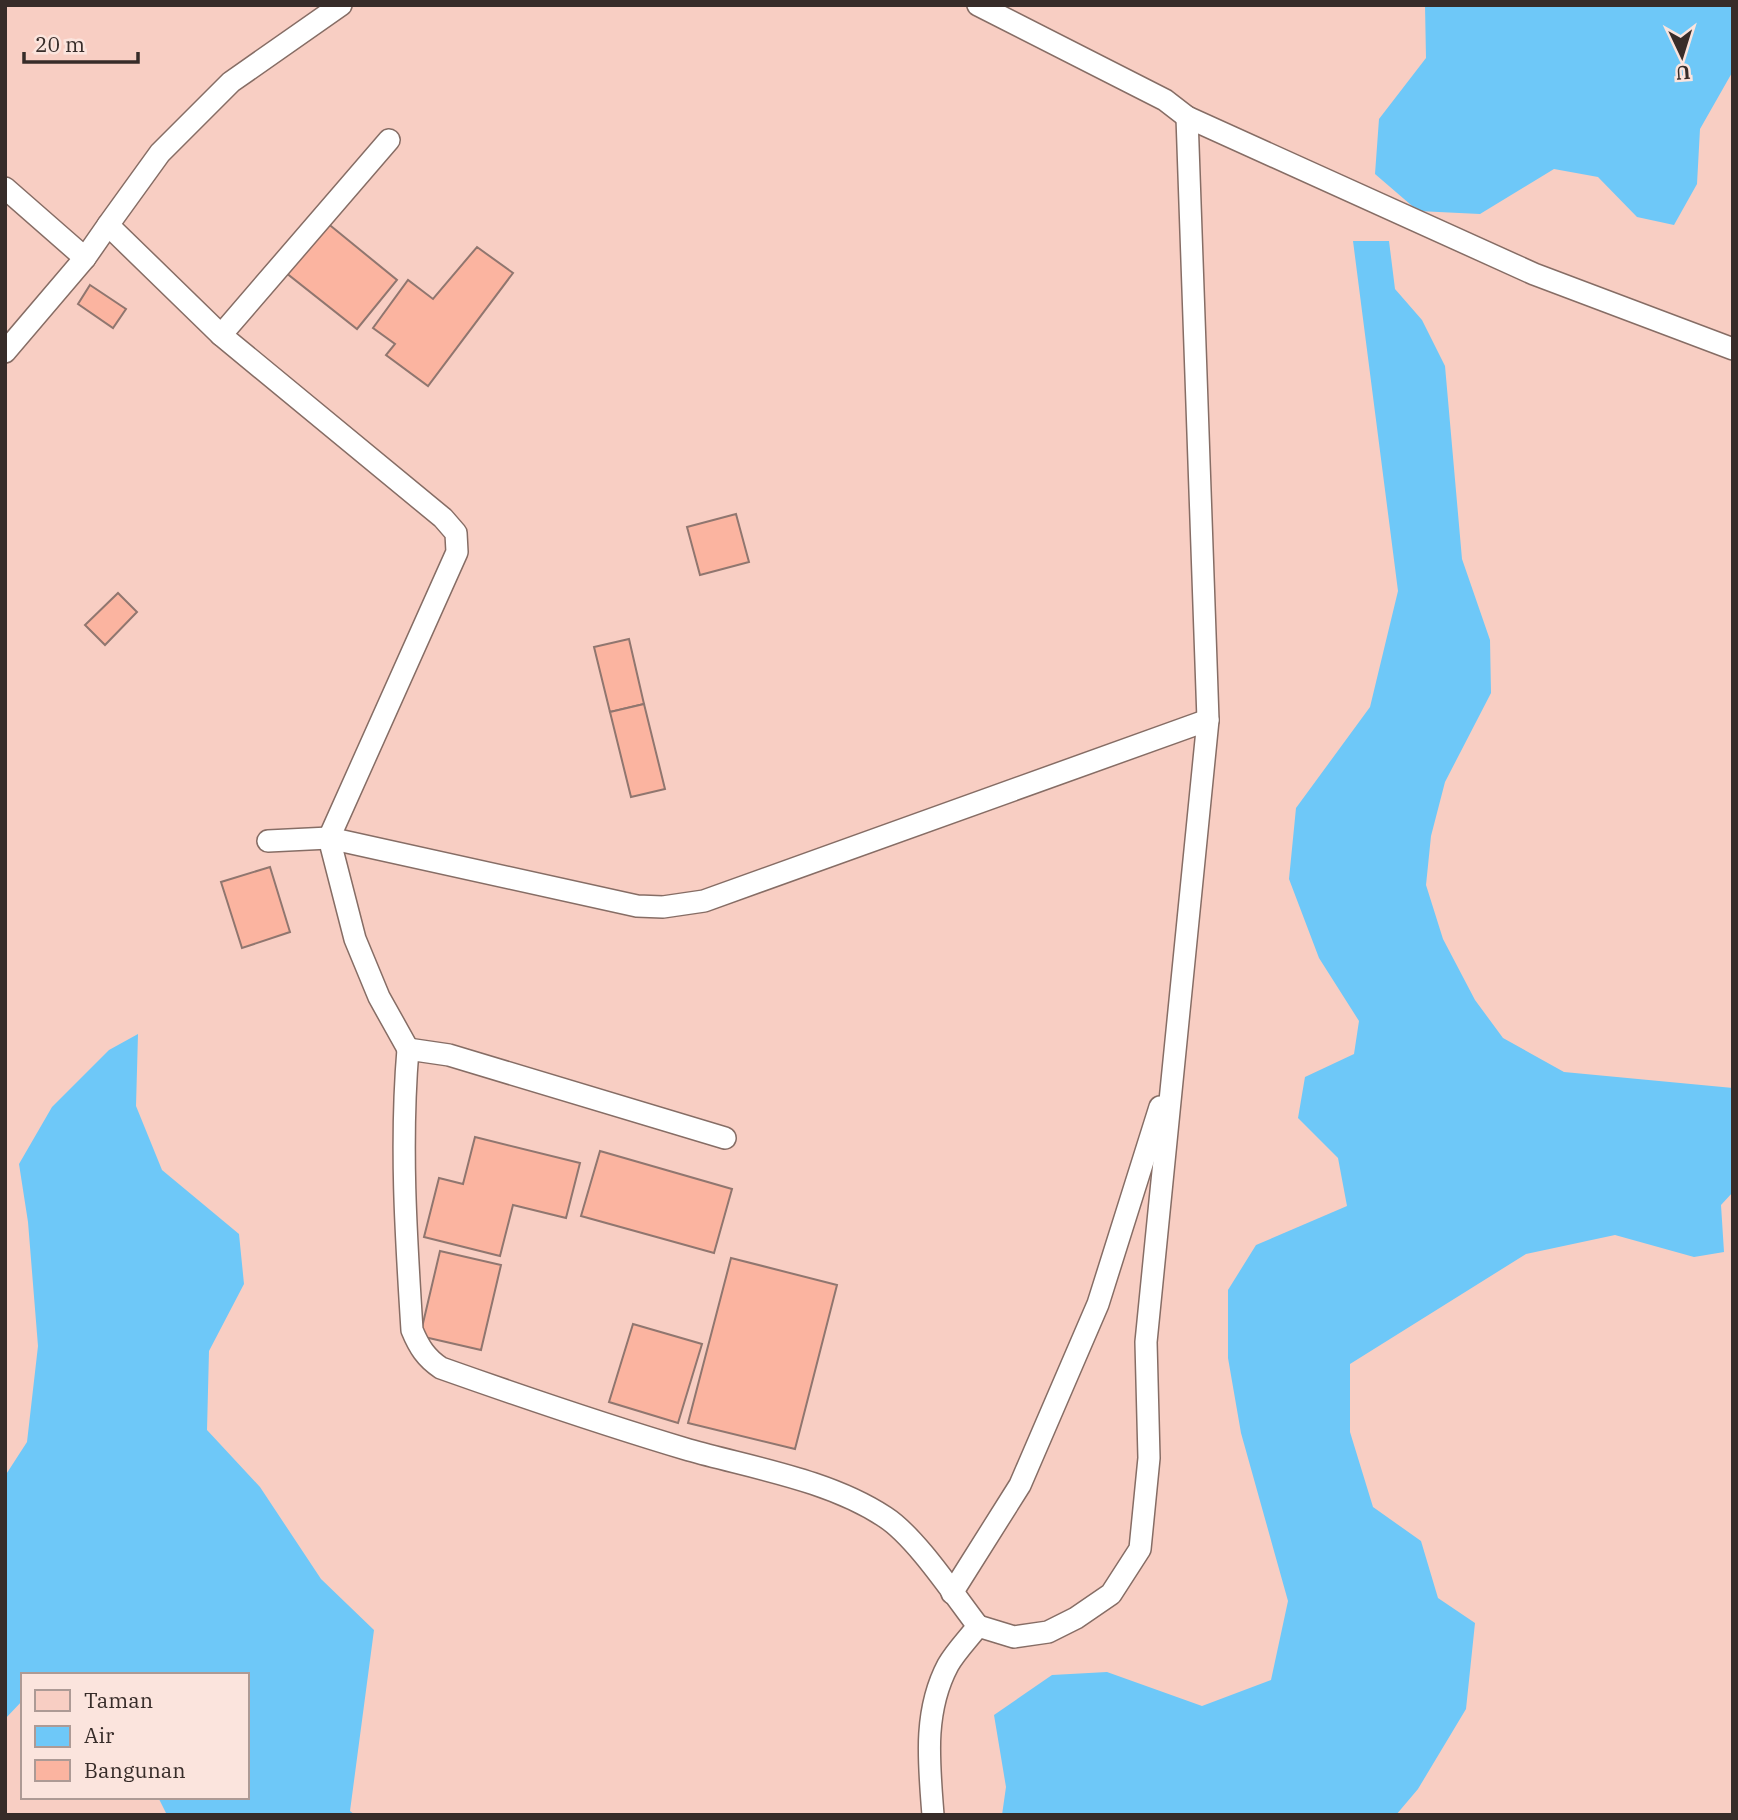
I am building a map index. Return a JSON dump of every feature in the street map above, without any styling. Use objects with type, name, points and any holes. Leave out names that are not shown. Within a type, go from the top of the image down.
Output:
[{"type":"lane","points":[[5,352],[85,258],[160,153],[230,82],[341,5]]},
{"type":"lane","points":[[978,5],[1165,100],[1187,117],[1534,274],[1733,349]]},
{"type":"lane","points":[[108,225],[221,335],[443,518],[456,533],[457,552],[329,838],[355,939],[379,997],[408,1049],[402,1146],[404,1213],[412,1330],[428,1360],[441,1368],[584,1419],[821,1488],[862,1503],[888,1519],[978,1626],[1014,1637],[1048,1632],[1076,1618],[1111,1594],[1140,1549],[1149,1458],[1146,1342],[1208,720],[1187,117]]},
{"type":"lane","points":[[221,335],[389,141]]},
{"type":"lane","points":[[5,188],[85,258]]},
{"type":"lane","points":[[268,841],[329,838],[636,906],[663,907],[705,901],[1208,720]]},
{"type":"lane","points":[[408,1049],[449,1055],[726,1138]]},
{"type":"lane","points":[[952,1593],[1020,1485],[1098,1304],[1173,1065]]},
{"type":"lane","points":[[933,1815],[929,1732],[936,1690],[950,1662],[978,1626]]},
{"type":"green space","points":[[5,5],[1733,5],[1733,1815],[5,1815]]},
{"type":"water","points":[[1425,5],[1733,5],[1733,71],[1700,129],[1697,184],[1674,225],[1637,217],[1598,177],[1554,169],[1480,214],[1418,211],[1375,174],[1379,119],[1426,58]]},
{"type":"water","points":[[1353,241],[1389,241],[1395,289],[1422,320],[1445,366],[1462,559],[1490,640],[1491,693],[1445,782],[1431,836],[1426,885],[1443,939],[1475,1000],[1503,1038],[1564,1072],[1733,1088],[1733,1192],[1721,1205],[1724,1252],[1694,1257],[1615,1235],[1526,1254],[1350,1364],[1350,1432],[1373,1507],[1421,1541],[1438,1598],[1475,1623],[1466,1709],[1418,1789],[1396,1815],[1002,1815],[1006,1787],[994,1715],[1052,1675],[1107,1672],[1202,1706],[1271,1680],[1288,1601],[1241,1433],[1228,1358],[1228,1290],[1256,1245],[1347,1206],[1338,1158],[1298,1118],[1305,1077],[1354,1054],[1359,1021],[1319,958],[1289,879],[1296,808],[1370,707],[1398,591]]},
{"type":"water","points":[[138,1034],[136,1106],[162,1170],[239,1234],[244,1284],[209,1351],[207,1430],[260,1487],[321,1579],[374,1630],[350,1811],[355,1815],[167,1815],[159,1799],[248,1799],[248,1673],[21,1673],[21,1702],[5,1719],[5,1476],[27,1442],[38,1346],[28,1222],[19,1164],[52,1107],[109,1050]]},
{"type":"building","points":[[326,222],[397,280],[357,329],[285,272]]},
{"type":"building","points":[[477,247],[513,273],[428,386],[386,355],[395,344],[373,328],[408,280],[433,299]]},
{"type":"building","points":[[90,285],[126,309],[113,328],[78,304]]},
{"type":"building","points":[[736,514],[749,562],[700,575],[687,527]]},
{"type":"building","points":[[118,593],[137,612],[105,645],[85,625]]},
{"type":"building","points":[[629,639],[644,704],[610,712],[594,647]]},
{"type":"building","points":[[644,704],[665,789],[631,797],[610,712]]},
{"type":"building","points":[[270,867],[290,932],[242,948],[221,882]]},
{"type":"building","points":[[475,1137],[580,1163],[566,1218],[513,1205],[500,1256],[424,1237],[439,1178],[463,1184]]},
{"type":"building","points":[[600,1151],[732,1189],[714,1253],[581,1216]]},
{"type":"building","points":[[440,1251],[501,1265],[481,1350],[420,1336]]},
{"type":"building","points":[[731,1258],[837,1285],[795,1449],[688,1423]]},
{"type":"building","points":[[633,1324],[702,1344],[678,1423],[609,1402]]}]
